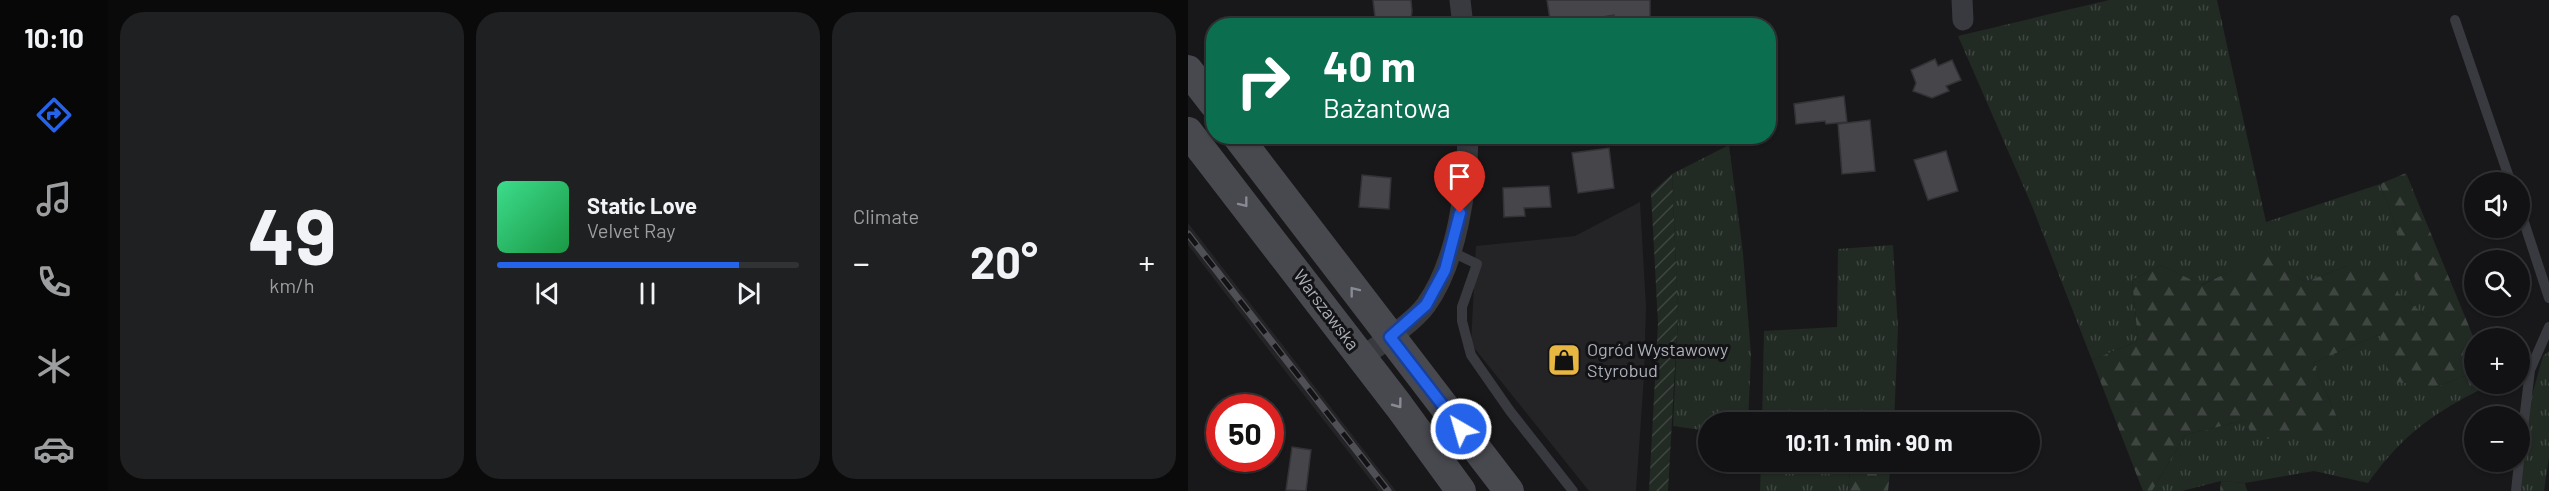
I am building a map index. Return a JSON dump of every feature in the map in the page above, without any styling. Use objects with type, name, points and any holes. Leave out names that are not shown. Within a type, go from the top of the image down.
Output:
[{"type":"main road","points":[[1188,70],[1206,94]]},
{"type":"main road","name":"Warszawska","points":[[1188,132],[1362,357],[1461,491]]},
{"type":"main road","name":"Warszawska","points":[[1243,144],[1509,491]]},
{"type":"street","points":[[1460,0],[1462,18]]},
{"type":"street","points":[[1362,357],[1390,337],[1426,305],[1445,270],[1464,193],[1467,144]]},
{"type":"lane","points":[[2455,20],[2507,172]]},
{"type":"lane","points":[[2529,238],[2549,298]]},
{"type":"lane","points":[[1450,251],[1477,264],[1462,307],[1462,321],[1471,355],[1510,411],[1573,491]]},
{"type":"lane","points":[[2526,406],[2530,370],[2549,327]]},
{"type":"lane","points":[[2516,491],[2518,472]]},
{"type":"shaded area","name":"Ogród Wystawowy Styrobud","points":[[1640,202],[1646,306],[1636,491],[1589,491],[1471,344],[1476,246],[1575,236]]},
{"type":"shaded area","points":[[1188,223],[1396,491],[1379,491],[1271,353],[1188,245]]},
{"type":"green space","points":[[2109,0],[2217,0],[2266,222],[2380,184],[2432,321],[2398,293],[2347,266],[2305,282],[2266,255],[2201,285],[2161,265],[2132,280],[2138,341],[2092,360],[2032,206],[1958,36]]},
{"type":"green space","points":[[1729,145],[1743,253],[1751,355],[1748,412],[1698,412],[1698,430],[1673,426],[1678,315],[1672,174]]},
{"type":"green space","points":[[2406,173],[2470,328],[2464,328],[2464,376],[2436,387],[2389,381],[2380,334],[2313,363],[2343,431],[2253,440],[2246,420],[2185,435],[2152,491],[2143,491],[2092,360],[2138,341],[2132,280],[2161,265],[2202,285],[2266,254],[2305,282],[2347,266],[2389,267],[2398,293],[2431,320],[2380,184]]},
{"type":"green space","points":[[1672,174],[1678,315],[1668,491],[1649,491],[1658,323],[1651,193]]},
{"type":"green space","points":[[1893,245],[1898,329],[1894,412],[1762,412],[1764,331],[1837,327],[1838,249]]},
{"type":"green space","points":[[2380,334],[2436,387],[2464,376],[2464,394],[2472,394],[2423,424],[2381,465],[2368,483],[2314,471],[2245,483],[2221,481],[2182,491],[2152,491],[2185,435],[2246,420],[2343,431],[2313,363]]},
{"type":"green space","points":[[2549,351],[2549,457],[2544,491],[2521,491],[2523,472],[2530,472],[2529,406],[2543,356]]},
{"type":"green space","points":[[1761,472],[1850,472],[1848,491],[1760,491]]},
{"type":"green space","points":[[1850,472],[1890,472],[1888,491],[1848,491]]},
{"type":"green space","points":[[2221,481],[2245,483],[2247,491],[2220,491]]},
{"type":"building","points":[[1373,0],[1411,0],[1411,18],[1375,18]]},
{"type":"building","points":[[1547,0],[1650,0],[1650,18],[1614,18],[1614,15],[1596,18],[1550,18]]},
{"type":"building","points":[[1935,59],[1938,66],[1952,60],[1961,80],[1946,86],[1949,91],[1932,98],[1913,91],[1916,83],[1911,70]]},
{"type":"building","points":[[1844,96],[1847,122],[1826,124],[1825,121],[1796,124],[1794,104]]},
{"type":"building","points":[[1870,120],[1875,171],[1842,174],[1838,124]]},
{"type":"building","points":[[1609,148],[1614,188],[1578,193],[1572,153]]},
{"type":"building","points":[[1946,151],[1958,191],[1928,200],[1914,160]]},
{"type":"building","points":[[1362,175],[1391,178],[1389,209],[1359,207]]},
{"type":"building","points":[[1549,186],[1551,207],[1524,208],[1525,216],[1504,217],[1503,188]]},
{"type":"building","points":[[1292,447],[1311,450],[1306,491],[1286,490]]},
{"type":"railway","points":[[1188,234],[1388,491]]},
{"type":"place","name":"Ogród Wystawowy Styrobud","points":[[1564,360]]},
{"type":"route","points":[[1460,213],[1445,270],[1426,305],[1390,337],[1461,429]]}]
